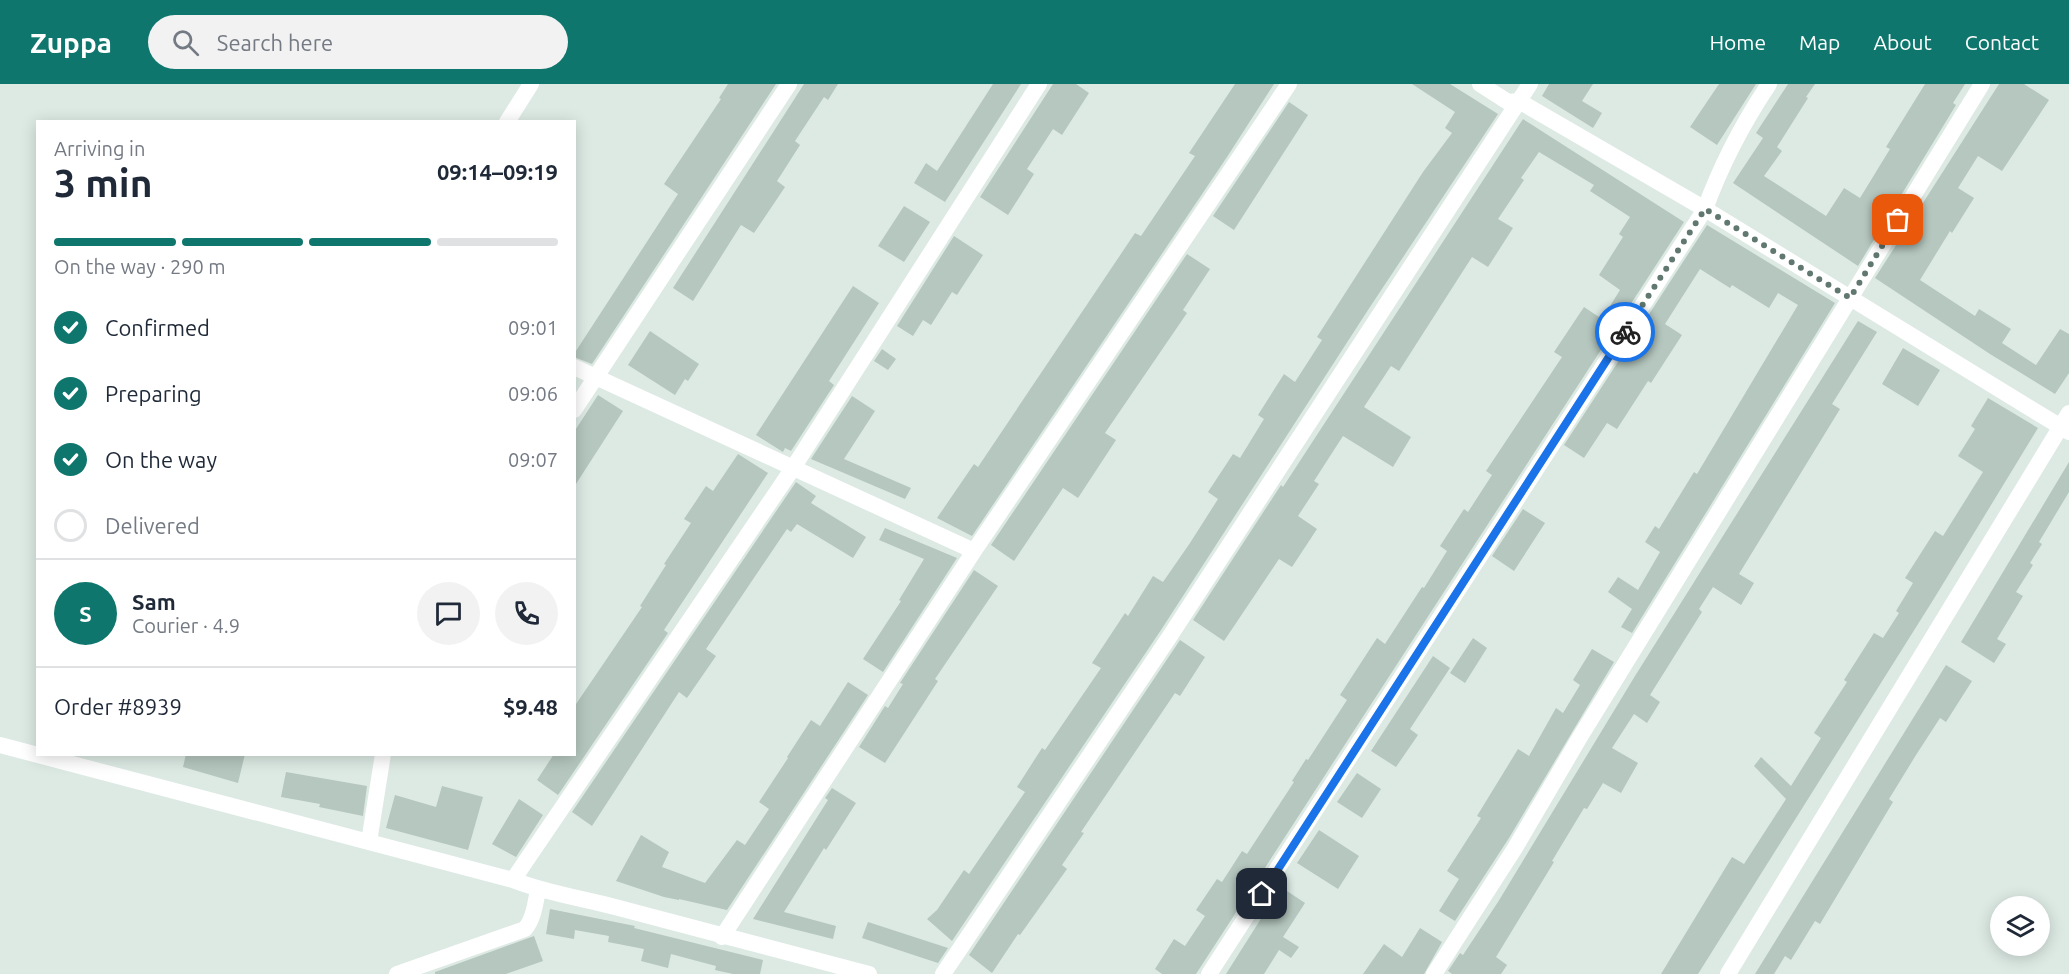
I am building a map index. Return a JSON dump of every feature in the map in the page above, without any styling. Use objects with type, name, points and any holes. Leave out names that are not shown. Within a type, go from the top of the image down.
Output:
[{"type":"street","points":[[508,120],[531,84]]},
{"type":"street","points":[[576,407],[789,84]]},
{"type":"street","points":[[513,880],[793,468],[1039,84]]},
{"type":"street","points":[[722,937],[974,551],[1288,84]]},
{"type":"street","points":[[1480,84],[1508,102],[1519,101],[2066,424],[1728,974]]},
{"type":"street","points":[[943,974],[1170,636],[1530,84]]},
{"type":"street","points":[[1209,974],[1705,209],[1715,181],[1748,117],[1769,84]]},
{"type":"street","points":[[1434,974],[1515,848],[1982,84]]},
{"type":"street","points":[[576,368],[974,551]]},
{"type":"street","points":[[0,745],[36,752]]},
{"type":"street","points":[[56,756],[513,880],[538,890],[614,906],[722,937],[869,974]]},
{"type":"street","points":[[369,842],[383,756]]},
{"type":"street","points":[[397,974],[525,929],[534,911],[538,890]]},
{"type":"building","points":[[728,84],[776,84],[592,364],[576,358],[576,351],[678,194],[664,184],[721,99],[719,98]]},
{"type":"building","points":[[804,84],[838,84],[828,100],[824,97],[795,141],[800,145],[777,181],[785,187],[754,233],[741,225],[693,301],[673,288]]},
{"type":"building","points":[[993,84],[1021,84],[945,202],[914,183],[926,163],[937,171]]},
{"type":"building","points":[[1053,84],[1076,84],[1089,93],[1062,135],[1053,129],[1027,169],[1034,174],[1008,215],[980,197]]},
{"type":"building","points":[[1235,84],[1274,84],[972,536],[937,518],[974,464],[978,467],[1135,233],[1141,236],[1195,156],[1189,153]]},
{"type":"building","points":[[1412,84],[1450,84],[1498,114],[1161,630],[952,941],[927,919],[937,910],[964,870],[969,874],[1025,792],[1017,787],[1042,748],[1045,750],[1101,668],[1092,663],[1125,613],[1128,616],[1153,576],[1163,582],[1190,543],[1218,499],[1208,492],[1233,454],[1240,458],[1264,419],[1258,415],[1284,374],[1295,382],[1322,340],[1317,337],[1423,172],[1452,133],[1445,128],[1455,112]]},
{"type":"building","points":[[1549,84],[1593,84],[1582,101],[1602,113],[1593,128],[1542,96]]},
{"type":"building","points":[[1719,84],[1756,84],[1717,145],[1690,127]]},
{"type":"building","points":[[1788,84],[1815,84],[1777,147],[1782,151],[1764,176],[1826,216],[1844,188],[1860,198],[1890,149],[1886,147],[1925,84],[1965,84],[1953,103],[1956,105],[1858,266],[1733,183],[1763,138],[1756,133]]},
{"type":"building","points":[[1999,84],[2024,84],[2049,100],[2002,171],[1978,156],[1958,188],[1974,198],[1952,233],[1950,231],[1920,280],[1975,316],[1979,309],[2011,329],[2002,343],[2036,365],[2060,329],[2069,334],[2069,373],[2055,394],[1875,278]]},
{"type":"building","points":[[1289,102],[1308,115],[1234,230],[1213,216]]},
{"type":"building","points":[[1523,119],[1684,222],[1196,974],[1162,974],[1155,969],[1174,939],[1185,946],[1205,916],[1196,910],[1217,879],[1222,882],[1242,851],[1247,854],[1294,782],[1292,781],[1306,759],[1308,760],[1347,700],[1340,695],[1377,638],[1385,644],[1422,587],[1424,588],[1447,551],[1440,546],[1464,509],[1468,512],[1492,475],[1486,471],[1562,357],[1554,352],[1584,307],[1602,319],[1620,290],[1599,275],[1623,237],[1619,234],[1630,217],[1590,191],[1594,185],[1539,152],[1521,178],[1524,180],[1498,219],[1513,228],[1488,267],[1472,257],[1399,371],[1391,366],[1364,407],[1411,437],[1393,467],[1343,436],[1314,481],[1319,484],[1298,516],[1317,529],[1292,567],[1279,559],[1224,641],[1193,620],[1281,485],[1283,487]]},
{"type":"building","points":[[904,206],[930,222],[904,262],[878,246]]},
{"type":"building","points":[[1707,225],[1835,303],[1632,633],[1621,627],[1632,609],[1608,592],[1618,577],[1638,590],[1660,552],[1645,542],[1655,526],[1659,529],[1694,472],[1697,474],[1798,305],[1778,293],[1769,308],[1732,285],[1730,288],[1700,269],[1665,324],[1682,335],[1651,383],[1648,381],[1617,429],[1607,423],[1584,458],[1564,445]]},
{"type":"building","points":[[954,236],[983,255],[957,295],[952,292],[931,325],[923,320],[913,336],[897,326]]},
{"type":"building","points":[[1187,254],[1210,269],[1183,310],[1187,313],[1105,433],[1116,440],[1078,498],[1063,488],[1014,561],[991,545]]},
{"type":"building","points":[[853,286],[879,303],[829,381],[834,385],[791,451],[785,448],[783,452],[756,435]]},
{"type":"building","points":[[1858,321],[1877,332],[1832,404],[1840,409],[1739,574],[1754,583],[1741,605],[1713,587],[1699,609],[1702,612],[1650,695],[1660,702],[1647,723],[1634,714],[1612,748],[1638,763],[1621,793],[1603,783],[1587,809],[1584,808],[1496,957],[1507,965],[1501,974],[1452,974],[1448,971],[1460,953],[1463,955],[1498,902],[1635,676]]},
{"type":"building","points":[[650,331],[699,364],[688,381],[685,379],[675,395],[628,365]]},
{"type":"building","points":[[1903,348],[1940,370],[1918,406],[1882,384]]},
{"type":"building","points":[[882,349],[896,359],[888,370],[874,361]]},
{"type":"building","points":[[598,395],[623,411],[576,484],[576,429]]},
{"type":"building","points":[[852,396],[875,411],[844,459],[911,488],[905,499],[811,459]]},
{"type":"building","points":[[1988,398],[2038,428],[1935,597],[1698,974],[1661,974],[1732,857],[1744,864],[1786,799],[1754,766],[1761,757],[1791,786],[1821,738],[1814,733],[1847,682],[1844,680],[1874,633],[1883,638],[1899,613],[1896,611],[1913,583],[1905,578],[1935,531],[1943,536],[1983,472],[1958,456],[1975,429],[1971,426]]},
{"type":"building","points":[[738,454],[768,473],[664,630],[668,633],[558,795],[537,780],[553,756],[576,756],[576,704],[642,607],[640,606],[666,565],[664,564],[691,523],[684,519],[706,486],[713,491]]},
{"type":"building","points":[[2069,462],[2069,492],[2039,542],[2042,544],[2030,563],[2033,565],[2016,592],[2023,596],[1997,639],[2006,644],[1994,663],[1961,642]]},
{"type":"building","points":[[796,482],[816,496],[811,503],[866,537],[853,558],[797,524],[791,532],[787,529],[706,649],[716,656],[687,698],[679,692],[592,826],[572,812]]},
{"type":"building","points":[[1523,509],[1545,523],[1514,571],[1492,556]]},
{"type":"building","points":[[885,528],[957,558],[883,672],[863,659],[901,601],[899,600],[924,559],[879,540]]},
{"type":"building","points":[[974,570],[998,586],[935,679],[938,681],[885,763],[859,747],[885,706],[888,708],[903,684],[900,683]]},
{"type":"building","points":[[1473,638],[1487,648],[1465,683],[1450,673]]},
{"type":"building","points":[[1180,640],[1205,657],[1180,696],[1175,693],[1081,832],[1084,833],[1062,865],[1067,869],[992,973],[969,955]]},
{"type":"building","points":[[1592,649],[1614,662],[1509,838],[1455,921],[1439,911],[1459,879],[1447,871],[1481,818],[1477,816],[1518,749],[1529,756],[1556,708],[1563,713],[1580,685],[1573,680]]},
{"type":"building","points":[[1433,656],[1450,668],[1410,729],[1418,735],[1396,767],[1371,751]]},
{"type":"building","points":[[1946,665],[1972,681],[1946,722],[1940,718],[1916,755],[1889,799],[1893,802],[1820,924],[1815,921],[1791,960],[1785,956],[1774,974],[1755,974]]},
{"type":"building","points":[[848,682],[868,695],[727,910],[664,897],[616,881],[641,835],[669,852],[662,867],[705,883],[737,840],[745,845],[769,809],[759,802],[787,757],[811,720],[820,726]]},
{"type":"building","points":[[186,756],[245,756],[238,783],[183,767]]},
{"type":"building","points":[[286,772],[367,786],[363,816],[319,807],[320,804],[281,797]]},
{"type":"building","points":[[1357,773],[1381,789],[1362,818],[1337,802]]},
{"type":"building","points":[[442,786],[483,797],[468,850],[386,828],[395,795],[436,807]]},
{"type":"building","points":[[832,788],[856,803],[826,850],[824,848],[784,912],[836,926],[833,939],[753,919],[828,800],[825,798]]},
{"type":"building","points":[[519,799],[543,815],[516,857],[492,844]]},
{"type":"building","points":[[1319,830],[1359,856],[1338,889],[1297,863]]},
{"type":"building","points":[[1281,887],[1305,903],[1283,937],[1299,947],[1291,958],[1279,950],[1264,974],[1226,974]]},
{"type":"building","points":[[550,909],[635,926],[634,928],[763,960],[760,974],[733,974],[715,970],[716,966],[671,954],[668,968],[641,961],[644,949],[608,942],[609,936],[575,930],[574,939],[546,934]]},
{"type":"building","points":[[868,922],[948,948],[938,963],[862,938]]},
{"type":"building","points":[[1420,928],[1442,942],[1424,974],[1363,974],[1384,944],[1402,957]]},
{"type":"building","points":[[534,936],[543,961],[506,974],[435,974],[435,972]]},
{"type":"way so far","points":[[1625,332],[1705,209],[1850,298],[1898,220]]},
{"type":"route","points":[[1262,894],[1625,332]]}]
